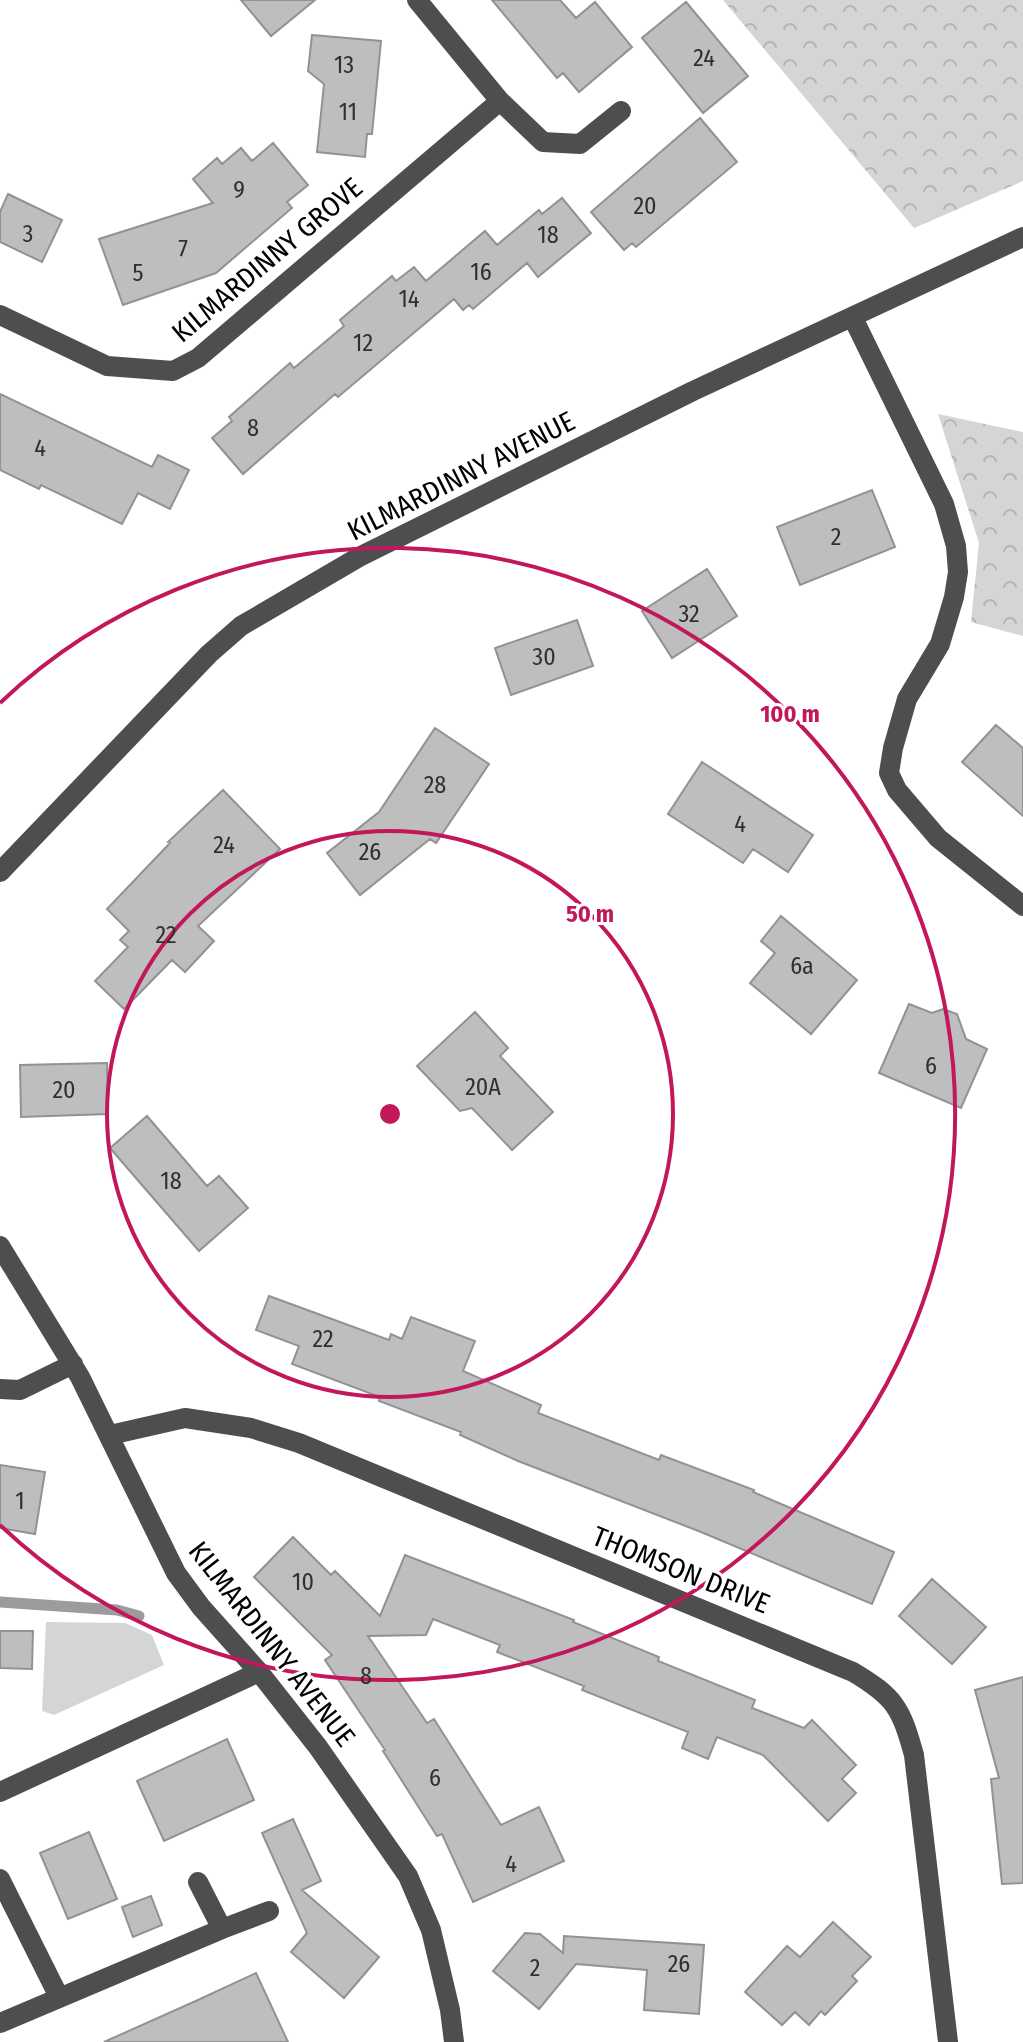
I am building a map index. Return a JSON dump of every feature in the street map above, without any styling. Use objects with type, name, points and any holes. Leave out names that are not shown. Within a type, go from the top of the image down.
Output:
[{"type":"street","points":[[417,0],[500,101],[543,142],[580,144],[621,111]]},
{"type":"street","name":"KILMARDINNY GROVE","points":[[0,315],[107,366],[173,371],[198,358],[500,101]]},
{"type":"street","name":"KILMARDINNY AVENUE","points":[[0,872],[209,654],[241,626],[359,557],[693,391],[1023,237]]},
{"type":"street","points":[[853,318],[944,504],[956,546],[958,572],[954,597],[940,644],[907,699],[889,773],[897,790],[938,838],[1023,906]]},
{"type":"street","name":"KILMARDINNY AVENUE","points":[[0,1246],[73,1364],[176,1573],[318,1747],[408,1876],[431,1930],[450,2010],[454,2042]]},
{"type":"street","points":[[0,1389],[20,1390],[73,1364]]},
{"type":"street","name":"THOMSON DRIVE","points":[[110,1435],[185,1418],[251,1428],[299,1443],[853,1672],[883,1690],[904,1720],[914,1755],[948,2042]]},
{"type":"street","points":[[0,1792],[259,1672]]},
{"type":"street","points":[[0,1879],[59,1997]]},
{"type":"street","points":[[198,1882],[222,1929]]},
{"type":"street","points":[[0,2023],[269,1911]]},
{"type":"green space","points":[[723,0],[1023,0],[1023,181],[914,228]]},
{"type":"green space","points":[[938,414],[1023,432],[1023,636],[971,622],[979,543]]},
{"type":"green space","points":[[46,1622],[125,1623],[152,1635],[164,1665],[54,1715],[42,1711]]},
{"type":"building","points":[[241,0],[315,0],[271,36]]},
{"type":"building","points":[[492,0],[560,0],[576,18],[595,2],[632,47],[579,92],[563,73],[557,78]]},
{"type":"building","points":[[686,2],[748,76],[703,113],[642,38]]},
{"type":"building","points":[[312,35],[381,41],[372,134],[367,134],[365,157],[317,152],[324,84],[308,71]]},
{"type":"building","points":[[700,118],[737,162],[636,247],[632,243],[624,250],[591,212]]},
{"type":"building","points":[[273,143],[308,185],[287,202],[292,208],[216,273],[123,305],[99,239],[213,203],[193,179],[217,158],[222,164],[241,148],[252,161]]},
{"type":"building","points":[[8,194],[62,220],[42,262],[0,242],[0,212]]},
{"type":"building","points":[[562,198],[591,233],[538,277],[527,263],[473,309],[469,305],[463,310],[454,299],[338,397],[335,394],[243,474],[212,438],[232,421],[229,417],[290,363],[294,368],[344,326],[340,320],[392,276],[396,281],[414,267],[426,281],[485,231],[497,245],[539,210],[542,214]]},
{"type":"building","points":[[0,394],[152,467],[158,455],[189,470],[170,509],[138,493],[122,524],[41,485],[39,489],[0,470]]},
{"type":"building","points":[[872,490],[895,547],[800,585],[777,527]]},
{"type":"building","points":[[707,569],[737,616],[672,658],[642,611]]},
{"type":"building","points":[[577,620],[593,666],[511,695],[495,648]]},
{"type":"building","points":[[996,725],[1023,748],[1023,816],[962,762]]},
{"type":"building","points":[[435,728],[489,764],[436,843],[430,839],[360,895],[327,853],[379,812]]},
{"type":"building","points":[[702,762],[813,835],[788,872],[753,849],[743,863],[668,814]]},
{"type":"building","points":[[223,790],[280,849],[198,926],[214,941],[185,972],[172,960],[124,1009],[95,981],[128,947],[120,940],[129,931],[107,909],[168,842]]},
{"type":"building","points":[[781,916],[857,980],[811,1034],[750,983],[775,953],[761,941]]},
{"type":"building","points":[[909,1004],[932,1013],[943,1009],[957,1014],[966,1039],[987,1049],[961,1108],[879,1073]]},
{"type":"building","points":[[475,1012],[508,1048],[500,1056],[553,1112],[512,1150],[472,1108],[460,1111],[417,1066]]},
{"type":"building","points":[[107,1063],[108,1114],[21,1117],[20,1065]]},
{"type":"building","points":[[147,1116],[207,1186],[219,1176],[248,1208],[199,1251],[110,1148]]},
{"type":"building","points":[[269,1296],[389,1340],[391,1334],[402,1339],[411,1317],[475,1341],[463,1371],[541,1405],[538,1413],[659,1460],[661,1455],[754,1490],[894,1552],[872,1604],[701,1532],[518,1461],[460,1435],[461,1432],[379,1401],[380,1397],[292,1364],[299,1346],[256,1330]]},
{"type":"building","points":[[0,1465],[45,1472],[35,1534],[0,1528]]},
{"type":"building","points":[[293,1537],[331,1575],[335,1571],[380,1616],[405,1555],[574,1620],[659,1657],[658,1661],[755,1700],[752,1708],[804,1728],[812,1720],[856,1765],[842,1779],[856,1793],[828,1821],[763,1755],[717,1737],[708,1759],[682,1748],[688,1732],[582,1690],[584,1686],[497,1652],[500,1645],[433,1619],[426,1635],[368,1636],[427,1723],[434,1719],[501,1825],[539,1807],[564,1861],[473,1902],[442,1834],[437,1836],[325,1660],[332,1655],[254,1577]]},
{"type":"building","points":[[932,1579],[986,1627],[952,1664],[899,1616]]},
{"type":"building","points":[[0,1631],[33,1631],[32,1669],[0,1668]]},
{"type":"building","points":[[1023,1677],[1023,1883],[1002,1884],[991,1779],[999,1778],[975,1690]]},
{"type":"building","points":[[227,1739],[254,1800],[164,1841],[137,1781]]},
{"type":"building","points":[[293,1819],[321,1881],[302,1890],[379,1957],[344,1998],[291,1952],[307,1933],[262,1833]]},
{"type":"building","points":[[89,1832],[117,1899],[68,1919],[40,1853]]},
{"type":"building","points":[[151,1896],[162,1925],[133,1937],[122,1907]]},
{"type":"building","points":[[833,1922],[871,1957],[852,1976],[857,1981],[825,2015],[821,2011],[809,2025],[795,2012],[782,2025],[745,1992],[787,1946],[800,1957]]},
{"type":"building","points":[[525,1933],[540,1934],[563,1953],[564,1936],[704,1945],[699,2014],[644,2010],[647,1970],[576,1964],[539,2009],[493,1971]]},
{"type":"building","points":[[256,1973],[288,2042],[104,2042],[198,2000]]},
{"type":"waterway","points":[[0,1602],[117,1610],[139,1616]]}]
